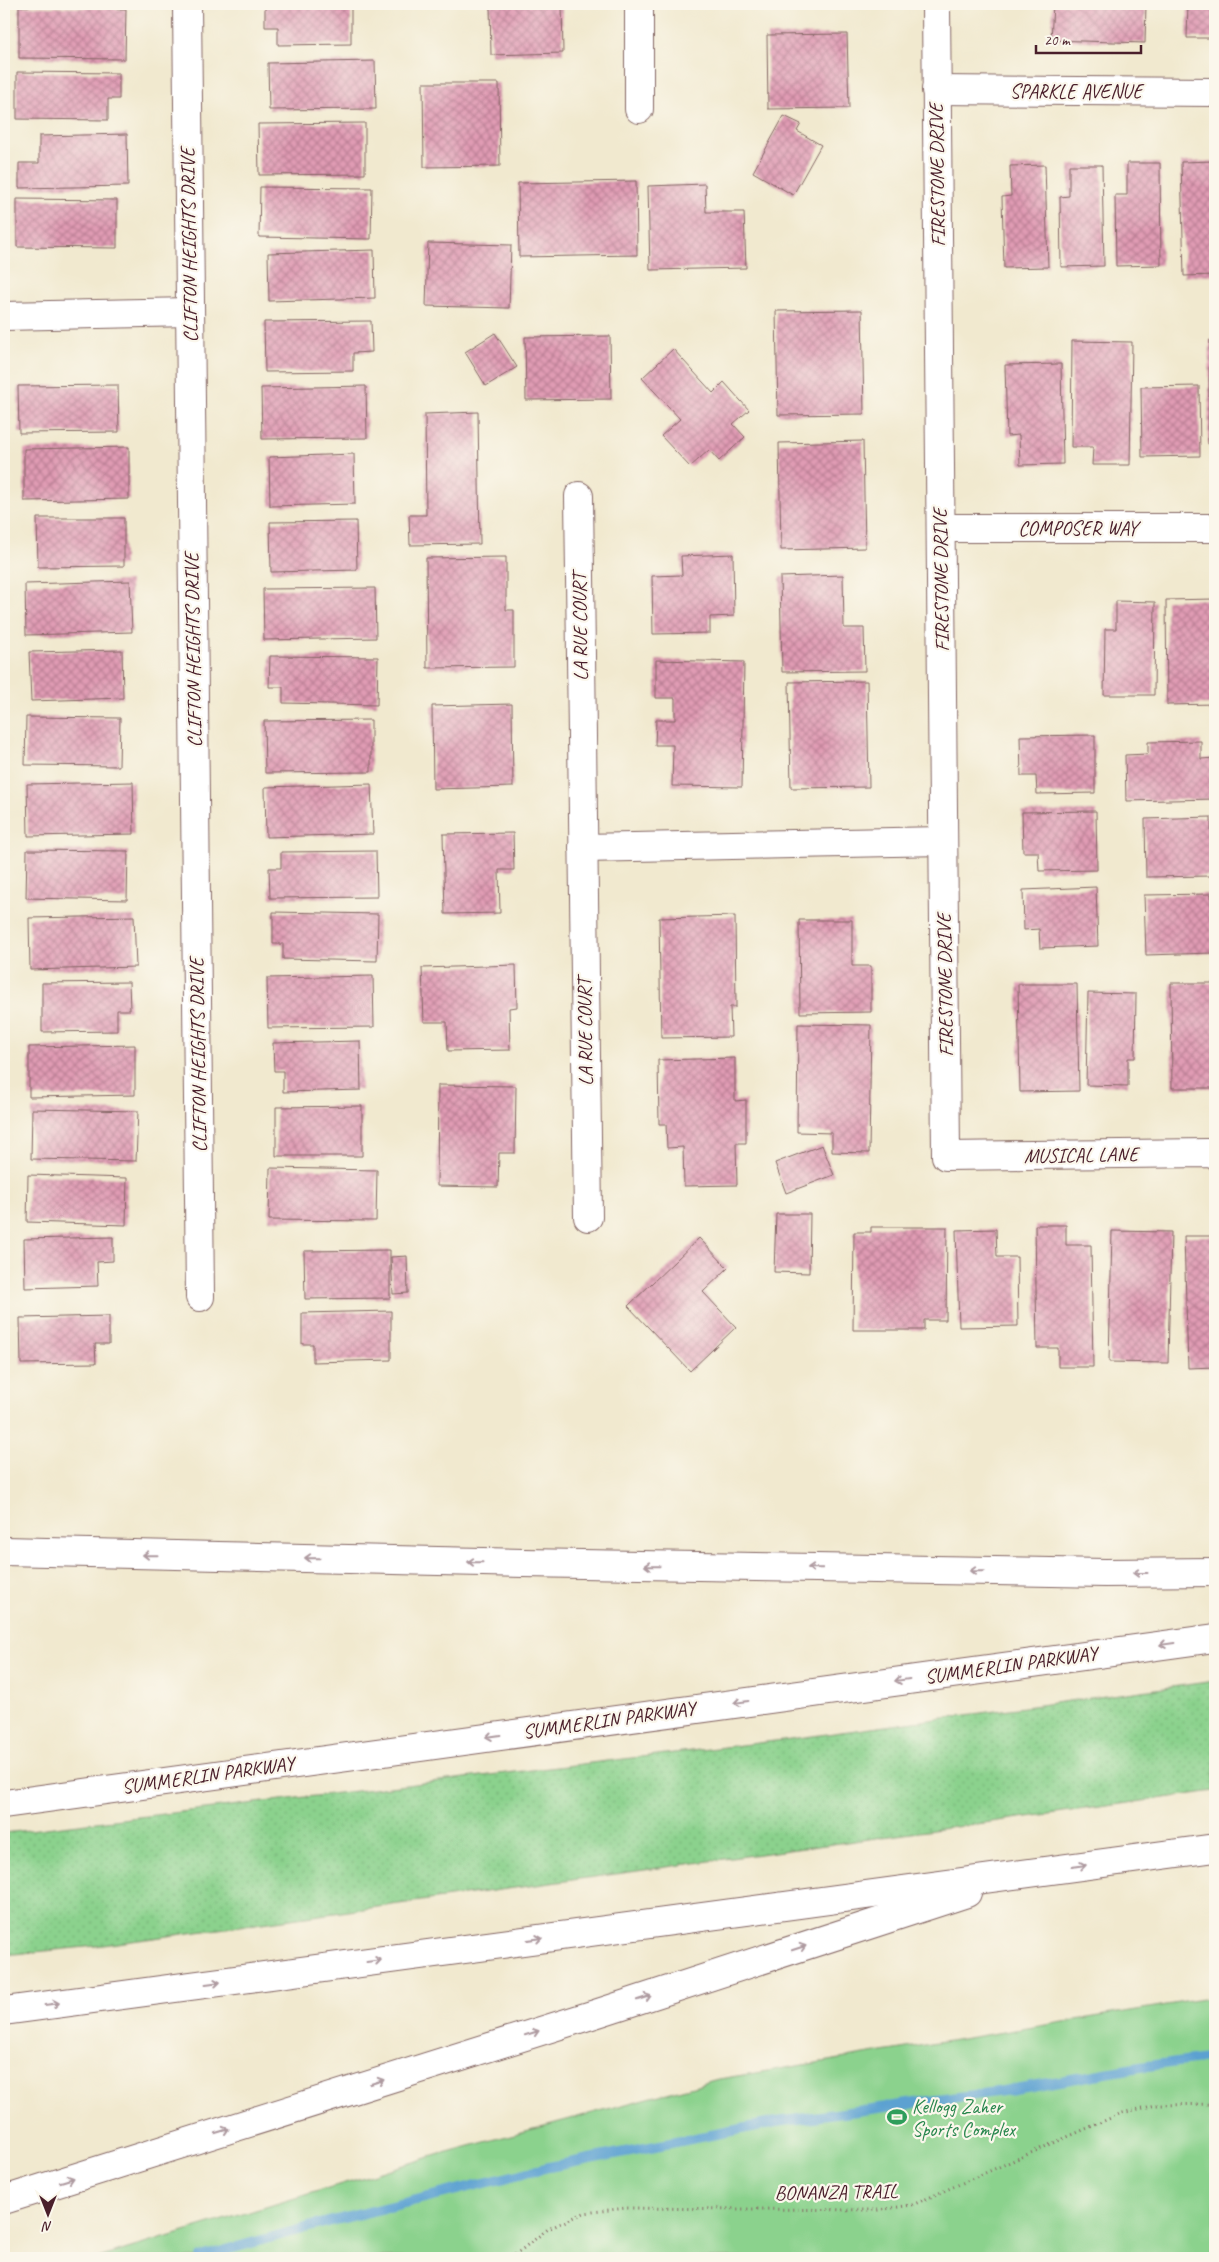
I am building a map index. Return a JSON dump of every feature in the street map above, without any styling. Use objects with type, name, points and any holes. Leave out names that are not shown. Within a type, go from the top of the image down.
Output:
[{"type":"main road","name":"CLIFTON HEIGHTS DRIVE","points":[[187,4],[200,1297]]},
{"type":"main road","points":[[639,4],[639,109]]},
{"type":"main road","name":"FIRESTONE DRIVE","points":[[936,4],[946,1156]]},
{"type":"main road","name":"SPARKLE AVENUE","points":[[936,90],[1215,92]]},
{"type":"main road","points":[[4,316],[190,312]]},
{"type":"main road","name":"LA RUE COURT","points":[[579,496],[588,1217]]},
{"type":"main road","name":"COMPOSER WAY","points":[[941,528],[1215,528]]},
{"type":"main road","points":[[583,848],[944,841]]},
{"type":"main road","name":"MUSICAL LANE","points":[[946,1156],[1209,1153],[1215,1155]]},
{"type":"main road","points":[[4,1551],[524,1564],[1105,1573],[1215,1572]]},
{"type":"main road","name":"SUMMERLIN PARKWAY","points":[[4,1804],[1215,1638]]},
{"type":"main road","points":[[4,2011],[1215,1848]]},
{"type":"main road","points":[[4,2200],[588,2016],[1030,1872]]},
{"type":"path","name":"BONANZA TRAIL","points":[[511,2258],[548,2229],[584,2213],[626,2208],[878,2210],[912,2205],[1122,2113],[1156,2105],[1215,2104]]},
{"type":"green space","points":[[1215,1681],[1215,1791],[96,1946],[4,1955],[4,1833],[783,1740]]},
{"type":"green space","name":"Kellogg Zaher Sports Complex","points":[[1215,1997],[1215,2258],[98,2258],[440,2154],[719,2079]]},
{"type":"building","points":[[265,4],[351,4],[351,44],[278,45],[278,27],[265,27]]},
{"type":"building","points":[[490,4],[562,4],[563,53],[491,55]]},
{"type":"building","points":[[742,4],[817,4],[817,6],[742,7]]},
{"type":"building","points":[[1053,4],[1146,4],[1145,43],[1051,40]]},
{"type":"building","points":[[1188,4],[1215,4],[1215,38],[1187,38]]},
{"type":"building","points":[[19,6],[126,9],[125,59],[19,58]]},
{"type":"building","points":[[847,34],[849,108],[768,109],[767,35]]},
{"type":"building","points":[[375,61],[376,109],[269,110],[268,63]]},
{"type":"building","points":[[17,72],[119,73],[119,99],[108,99],[108,120],[17,119]]},
{"type":"building","points":[[423,83],[499,83],[500,166],[424,167]]},
{"type":"building","points":[[784,116],[801,124],[797,131],[821,145],[793,195],[753,172]]},
{"type":"building","points":[[365,123],[365,174],[259,175],[258,124]]},
{"type":"building","points":[[127,134],[128,186],[19,188],[19,163],[39,163],[39,136]]},
{"type":"building","points":[[1215,161],[1215,275],[1184,276],[1181,162]]},
{"type":"building","points":[[1127,163],[1160,163],[1161,265],[1116,266],[1115,195],[1127,195]]},
{"type":"building","points":[[1045,165],[1048,267],[1004,268],[1002,197],[1011,196],[1010,166]]},
{"type":"building","points":[[1069,165],[1102,165],[1104,266],[1061,267],[1060,197],[1069,196]]},
{"type":"building","points":[[636,181],[637,255],[519,257],[518,183]]},
{"type":"building","points":[[705,184],[706,212],[744,212],[746,268],[650,270],[648,186]]},
{"type":"building","points":[[260,187],[372,188],[371,239],[259,237]]},
{"type":"building","points":[[17,199],[117,200],[117,248],[17,247]]},
{"type":"building","points":[[428,243],[511,245],[509,308],[426,306]]},
{"type":"building","points":[[374,250],[375,298],[269,301],[268,253]]},
{"type":"building","points":[[862,310],[864,414],[778,415],[776,311]]},
{"type":"building","points":[[371,321],[372,352],[353,353],[353,371],[265,372],[264,322]]},
{"type":"building","points":[[495,333],[517,367],[486,386],[465,352]]},
{"type":"building","points":[[610,336],[611,399],[526,400],[525,337]]},
{"type":"building","points":[[1210,340],[1215,340],[1215,445],[1208,444]]},
{"type":"building","points":[[1072,341],[1132,342],[1130,465],[1092,465],[1093,447],[1071,447]]},
{"type":"building","points":[[673,349],[713,393],[724,382],[749,410],[733,424],[745,437],[719,461],[709,450],[690,467],[661,436],[680,419],[642,378]]},
{"type":"building","points":[[1061,364],[1063,464],[1020,465],[1019,435],[1007,436],[1005,365]]},
{"type":"building","points":[[118,385],[119,432],[19,433],[18,386]]},
{"type":"building","points":[[366,386],[367,438],[262,439],[261,388]]},
{"type":"building","points":[[1199,386],[1200,456],[1142,457],[1141,387]]},
{"type":"building","points":[[478,412],[480,544],[410,545],[409,515],[426,515],[425,414]]},
{"type":"building","points":[[863,441],[865,548],[781,550],[779,443]]},
{"type":"building","points":[[129,447],[129,499],[24,501],[24,449]]},
{"type":"building","points":[[354,454],[355,504],[270,506],[269,457]]},
{"type":"building","points":[[37,518],[124,518],[124,566],[38,567]]},
{"type":"building","points":[[356,521],[357,570],[271,572],[270,522]]},
{"type":"building","points":[[733,554],[734,616],[710,617],[710,633],[653,634],[652,576],[682,575],[681,556]]},
{"type":"building","points":[[506,557],[506,610],[514,610],[514,667],[427,668],[426,558]]},
{"type":"building","points":[[843,575],[844,628],[864,628],[865,671],[782,672],[780,577]]},
{"type":"building","points":[[130,581],[132,632],[26,635],[25,584]]},
{"type":"building","points":[[375,588],[376,638],[264,640],[263,589]]},
{"type":"building","points":[[1215,599],[1215,704],[1167,705],[1166,600]]},
{"type":"building","points":[[1116,601],[1155,602],[1154,695],[1104,695],[1105,629],[1116,629]]},
{"type":"building","points":[[122,650],[123,698],[31,701],[29,652]]},
{"type":"building","points":[[270,656],[378,657],[377,705],[283,703],[283,687],[269,687]]},
{"type":"building","points":[[656,660],[744,662],[742,787],[672,786],[673,745],[655,745],[656,720],[675,720],[675,698],[656,698]]},
{"type":"building","points":[[867,681],[869,787],[791,788],[789,682]]},
{"type":"building","points":[[512,704],[513,787],[433,789],[432,706]]},
{"type":"building","points":[[26,717],[120,718],[119,766],[25,765]]},
{"type":"building","points":[[371,720],[371,772],[265,773],[264,721]]},
{"type":"building","points":[[1095,735],[1095,793],[1037,794],[1036,776],[1021,776],[1020,736]]},
{"type":"building","points":[[1201,741],[1201,759],[1215,758],[1215,799],[1126,801],[1125,755],[1148,754],[1148,742]]},
{"type":"building","points":[[133,782],[134,834],[28,836],[27,784]]},
{"type":"building","points":[[371,784],[373,834],[266,837],[265,787]]},
{"type":"building","points":[[1096,811],[1097,870],[1039,871],[1038,852],[1023,852],[1022,812]]},
{"type":"building","points":[[1211,817],[1212,876],[1146,877],[1145,819]]},
{"type":"building","points":[[513,833],[514,870],[499,870],[500,913],[445,914],[443,834]]},
{"type":"building","points":[[27,850],[128,851],[127,900],[26,898]]},
{"type":"building","points":[[376,851],[377,897],[270,898],[269,868],[281,868],[281,852]]},
{"type":"building","points":[[1096,887],[1098,946],[1040,948],[1039,929],[1024,930],[1023,890]]},
{"type":"building","points":[[1211,894],[1213,953],[1146,955],[1144,895]]},
{"type":"building","points":[[273,912],[378,914],[377,961],[283,959],[283,944],[273,944]]},
{"type":"building","points":[[134,916],[136,967],[30,970],[29,918]]},
{"type":"building","points":[[735,916],[736,1007],[730,1007],[731,1037],[661,1038],[659,918]]},
{"type":"building","points":[[799,920],[852,920],[852,966],[871,966],[871,1012],[800,1013]]},
{"type":"building","points":[[516,965],[517,1007],[509,1008],[510,1050],[448,1051],[447,1022],[424,1022],[422,968]]},
{"type":"building","points":[[373,976],[374,1027],[268,1028],[267,978]]},
{"type":"building","points":[[129,982],[130,1010],[117,1010],[117,1031],[42,1032],[42,983]]},
{"type":"building","points":[[1171,983],[1215,983],[1215,1088],[1172,1088]]},
{"type":"building","points":[[1018,984],[1077,984],[1079,1091],[1020,1092]]},
{"type":"building","points":[[1088,993],[1136,994],[1135,1058],[1128,1058],[1128,1086],[1086,1085]]},
{"type":"building","points":[[798,1024],[871,1025],[869,1153],[832,1152],[832,1133],[797,1132]]},
{"type":"building","points":[[360,1041],[361,1090],[283,1092],[283,1071],[274,1071],[273,1043]]},
{"type":"building","points":[[135,1045],[135,1095],[29,1097],[29,1047]]},
{"type":"building","points":[[735,1058],[735,1101],[746,1100],[746,1143],[736,1143],[737,1185],[684,1186],[683,1147],[667,1148],[666,1124],[659,1124],[658,1060]]},
{"type":"building","points":[[438,1085],[516,1086],[515,1153],[499,1153],[498,1187],[437,1186]]},
{"type":"building","points":[[362,1106],[362,1156],[276,1156],[276,1107]]},
{"type":"building","points":[[32,1109],[138,1111],[136,1161],[31,1159]]},
{"type":"building","points":[[822,1145],[834,1175],[786,1193],[775,1163]]},
{"type":"building","points":[[270,1168],[377,1170],[376,1221],[269,1220]]},
{"type":"building","points":[[28,1175],[127,1178],[126,1225],[27,1222]]},
{"type":"building","points":[[776,1214],[810,1214],[809,1273],[774,1272]]},
{"type":"building","points":[[1035,1225],[1066,1225],[1066,1245],[1091,1245],[1093,1367],[1058,1367],[1058,1348],[1037,1348]]},
{"type":"building","points":[[871,1227],[947,1227],[946,1320],[924,1320],[924,1330],[853,1330],[854,1232],[871,1232]]},
{"type":"building","points":[[996,1229],[997,1257],[1017,1257],[1018,1326],[959,1327],[956,1230]]},
{"type":"building","points":[[1112,1231],[1171,1232],[1168,1363],[1109,1362]]},
{"type":"building","points":[[1184,1236],[1215,1236],[1215,1367],[1188,1368]]},
{"type":"building","points":[[113,1237],[113,1261],[97,1262],[98,1286],[25,1288],[24,1239]]},
{"type":"building","points":[[699,1238],[728,1268],[703,1292],[736,1327],[690,1371],[628,1306]]},
{"type":"building","points":[[390,1250],[390,1298],[305,1299],[304,1251]]},
{"type":"building","points":[[407,1256],[408,1293],[393,1294],[391,1257]]},
{"type":"building","points":[[391,1311],[391,1360],[313,1362],[313,1344],[302,1344],[302,1313]]},
{"type":"building","points":[[109,1316],[109,1344],[95,1344],[96,1363],[21,1364],[20,1318]]},
{"type":"waterway","points":[[201,2257],[320,2224],[549,2167],[777,2122],[1003,2091],[1140,2067],[1215,2057]]},
{"type":"place","name":"Kellogg Zaher Sports Complex","points":[[897,2117]]}]
